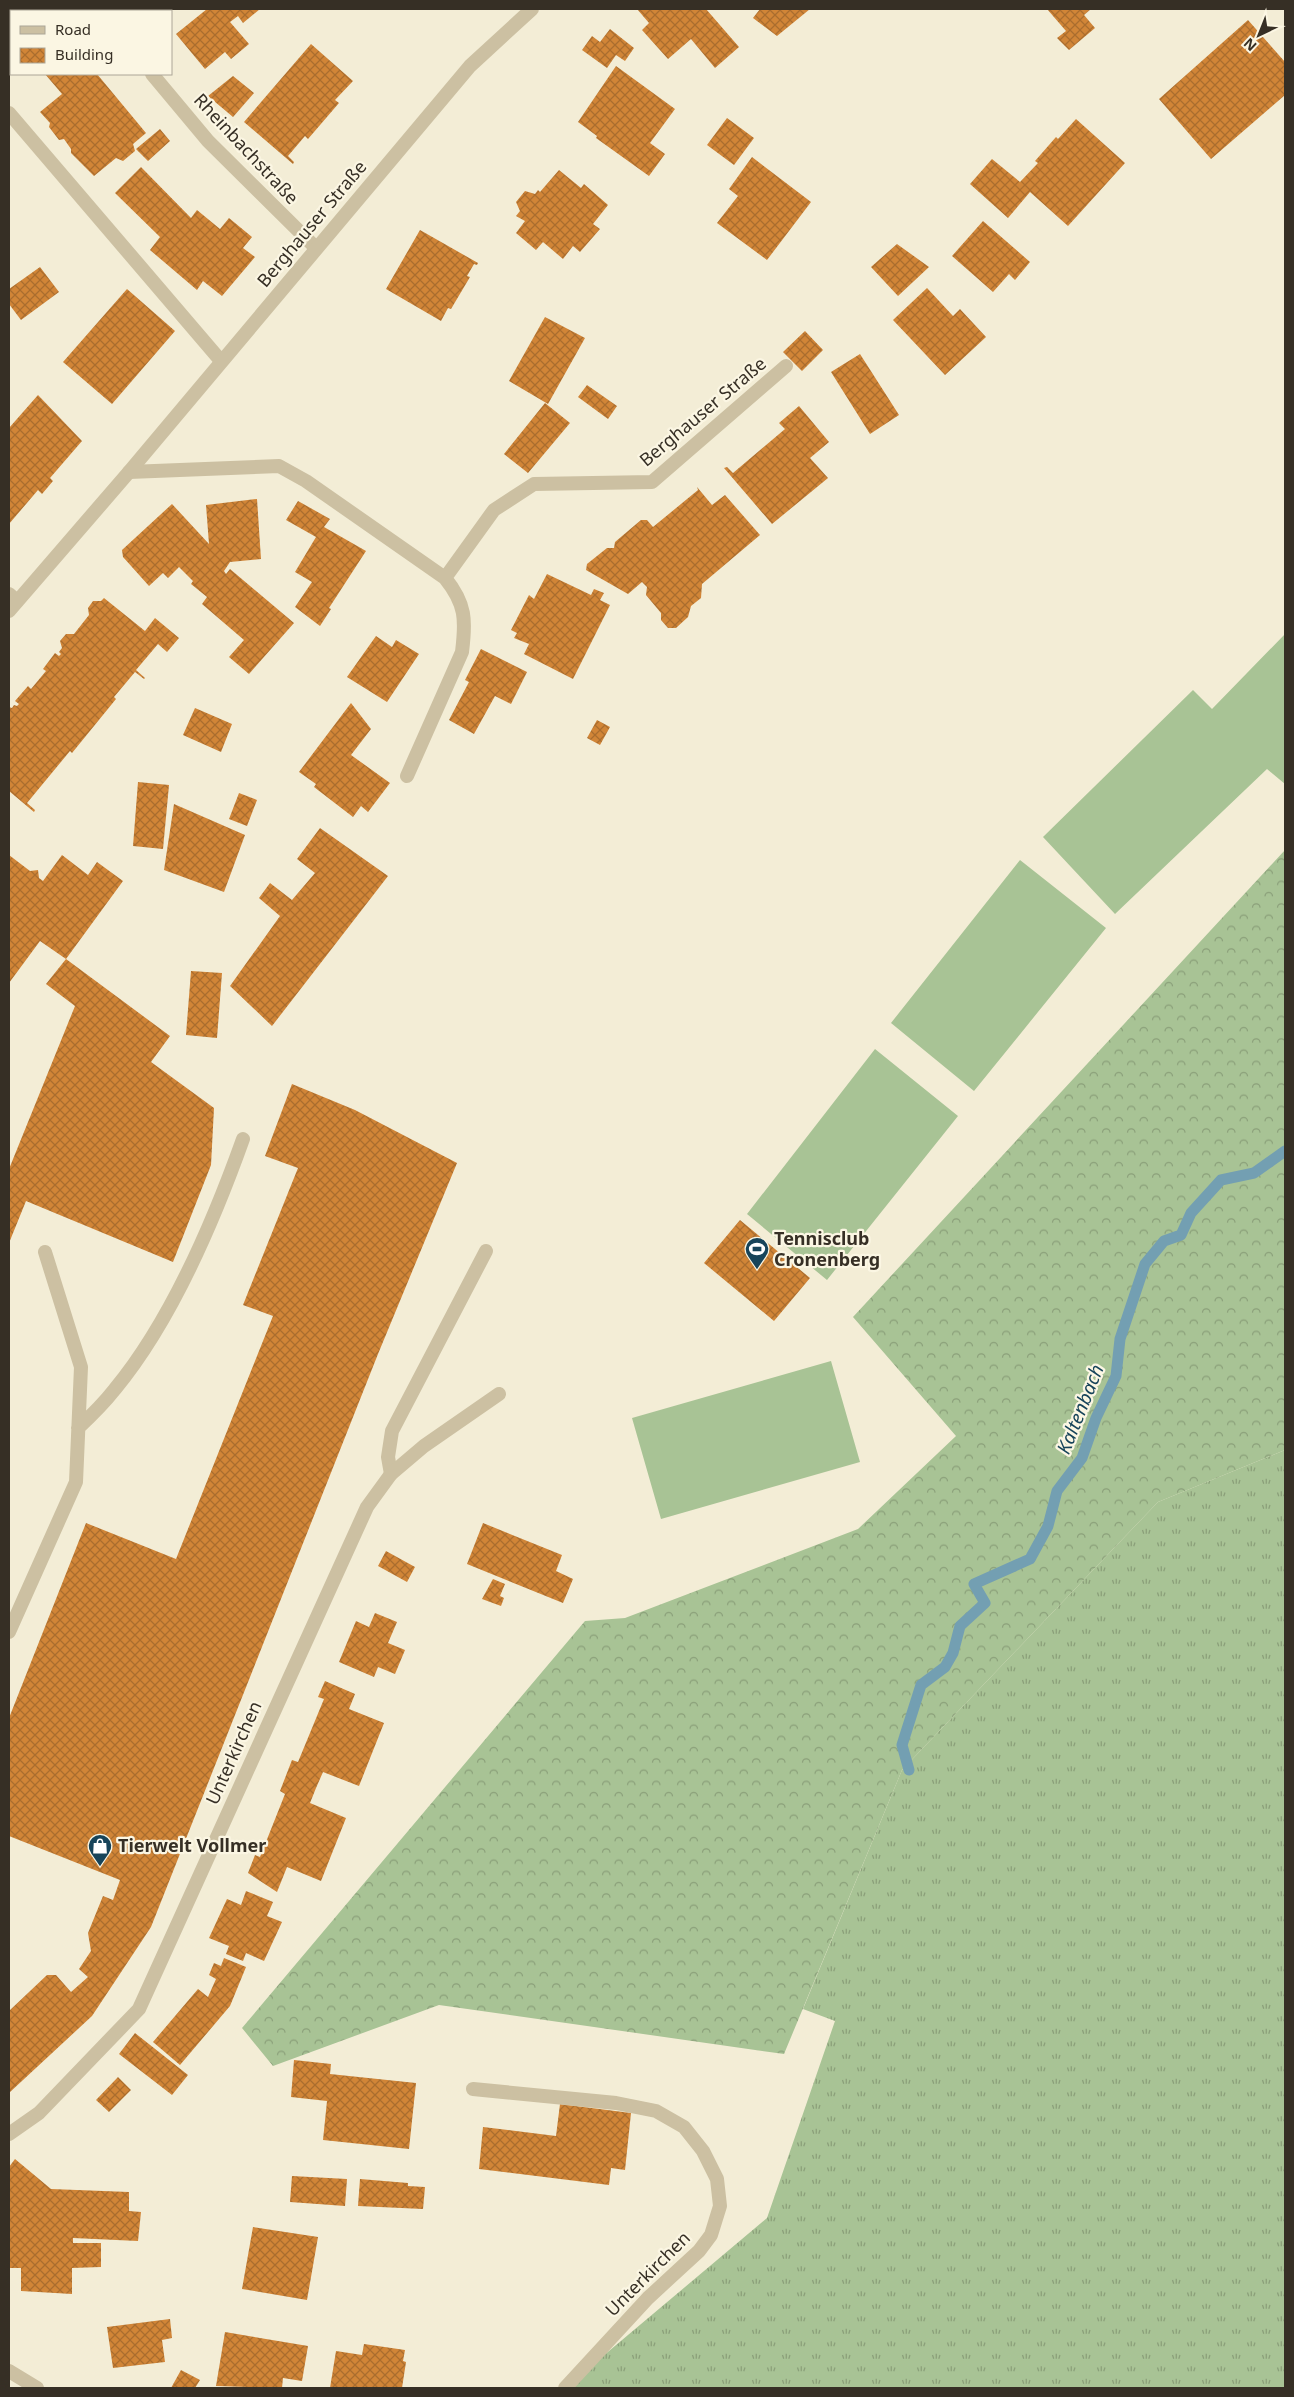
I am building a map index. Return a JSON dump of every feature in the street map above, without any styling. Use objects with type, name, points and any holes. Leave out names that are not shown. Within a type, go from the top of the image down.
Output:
[{"type":"street","name":"Berghauser Straße","points":[[11,602],[129,472],[470,66],[532,9]]},
{"type":"street","name":"Rheinbachstraße","points":[[153,75],[208,140],[316,248]]},
{"type":"street","points":[[9,113],[221,361]]},
{"type":"street","name":"Berghauser Straße","points":[[445,578],[494,510],[534,484],[652,482],[786,366]]},
{"type":"street","points":[[129,472],[279,466],[306,482],[445,578],[457,593],[464,608],[465,632],[462,652],[407,776]]},
{"type":"street","points":[[78,1428],[121,1381],[148,1342],[182,1283],[225,1189],[243,1139]]},
{"type":"street","points":[[392,1474],[388,1457],[392,1431],[486,1251]]},
{"type":"street","points":[[9,1632],[76,1482],[81,1367],[45,1252]]},
{"type":"street","name":"Unterkirchen","points":[[9,2134],[39,2112],[139,2009],[366,1507],[392,1474],[424,1446],[499,1394]]},
{"type":"street","name":"Unterkirchen","points":[[473,2088],[616,2103],[656,2110],[684,2127],[703,2151],[717,2179],[720,2206],[711,2236],[699,2251],[648,2298],[565,2388]]},
{"type":"street","points":[[9,2371],[37,2388]]},
{"type":"green space","points":[[1285,634],[1285,784],[1267,769],[1115,914],[1043,837],[1193,690],[1212,709]]},
{"type":"green space","points":[[1285,850],[1285,1450],[1158,1502],[902,1770],[784,2054],[439,2005],[273,2066],[242,2028],[585,1621],[625,1618],[858,1529],[956,1436],[853,1317]]},
{"type":"green space","points":[[1020,860],[1106,928],[974,1091],[891,1023]]},
{"type":"green space","points":[[875,1049],[958,1116],[827,1280],[747,1214]]},
{"type":"green space","points":[[831,1361],[860,1462],[661,1519],[632,1418]]},
{"type":"green space","points":[[1285,1450],[1285,2388],[565,2388],[767,2218],[835,2021],[803,2009],[902,1770],[1158,1502]]},
{"type":"building","points":[[9,9],[41,9],[10,10],[9,72]]},
{"type":"building","points":[[207,9],[260,9],[243,23],[238,16],[230,22],[249,44],[231,59],[225,52],[205,69],[176,34]]},
{"type":"building","points":[[637,9],[706,9],[739,47],[715,68],[691,39],[668,59],[642,30],[649,23]]},
{"type":"building","points":[[760,9],[810,9],[777,36],[753,18]]},
{"type":"building","points":[[1047,9],[1091,9],[1084,15],[1095,28],[1069,50],[1057,38],[1066,31]]},
{"type":"building","points":[[1248,20],[1285,62],[1285,95],[1211,159],[1159,99]]},
{"type":"building","points":[[610,29],[634,48],[625,61],[616,55],[607,68],[582,50],[592,36],[600,42]]},
{"type":"building","points":[[311,44],[353,81],[335,100],[339,103],[308,139],[305,136],[288,156],[294,162],[293,164],[244,122]]},
{"type":"building","points":[[616,66],[675,109],[650,143],[665,154],[649,176],[596,138],[597,136],[578,122]]},
{"type":"building","points":[[46,75],[98,75],[146,133],[133,144],[135,151],[123,161],[116,158],[94,176],[71,153],[71,149],[64,139],[59,140],[49,127],[50,123],[40,112],[62,94]]},
{"type":"building","points":[[233,76],[254,93],[233,117],[208,96]]},
{"type":"building","points":[[727,118],[754,138],[734,165],[707,145]]},
{"type":"building","points":[[1076,119],[1125,163],[1068,226],[1030,192],[1008,218],[970,184],[992,159],[1020,182],[1038,163],[1035,161],[1056,137],[1058,139]]},
{"type":"building","points":[[160,129],[170,141],[148,161],[136,149]]},
{"type":"building","points":[[752,157],[811,202],[767,260],[717,223],[738,196],[729,189]]},
{"type":"building","points":[[141,167],[191,218],[197,210],[220,229],[229,218],[252,237],[243,248],[255,257],[222,296],[203,281],[197,290],[150,250],[160,237],[115,193]]},
{"type":"building","points":[[559,170],[581,188],[584,184],[608,205],[593,224],[600,229],[580,252],[573,246],[563,259],[543,242],[536,250],[516,233],[525,221],[516,216],[520,211],[516,202],[525,191],[535,194],[538,190],[540,192]]},
{"type":"building","points":[[983,221],[1030,262],[1015,280],[1009,274],[993,292],[952,256]]},
{"type":"building","points":[[420,230],[478,263],[477,265],[474,264],[467,276],[470,277],[451,309],[448,308],[441,321],[386,289]]},
{"type":"building","points":[[897,244],[929,267],[898,296],[871,267]]},
{"type":"building","points":[[40,267],[59,292],[21,320],[9,304],[9,289]]},
{"type":"building","points":[[927,288],[953,316],[960,309],[986,337],[945,375],[893,320]]},
{"type":"building","points":[[127,289],[175,331],[112,404],[63,362]]},
{"type":"building","points":[[545,317],[585,338],[548,404],[509,381]]},
{"type":"building","points":[[805,331],[823,350],[802,371],[783,352]]},
{"type":"building","points":[[860,354],[899,415],[870,434],[831,372]]},
{"type":"building","points":[[587,385],[617,406],[608,419],[578,397]]},
{"type":"building","points":[[38,395],[82,441],[50,478],[53,481],[42,494],[38,490],[9,524],[9,428]]},
{"type":"building","points":[[545,403],[570,423],[528,473],[504,454]]},
{"type":"building","points":[[799,406],[829,442],[810,458],[828,478],[772,524],[724,468],[727,467],[733,473],[785,429],[779,423]]},
{"type":"building","points":[[697,487],[712,505],[725,495],[760,535],[702,584],[701,598],[691,606],[688,617],[676,628],[668,628],[661,620],[661,613],[646,595],[647,587],[642,582],[628,594],[586,570],[587,564],[607,548],[614,548],[615,542],[641,520],[647,520],[653,527],[698,490]]},
{"type":"building","points":[[257,499],[261,559],[230,562],[224,571],[226,574],[230,569],[294,623],[249,674],[229,657],[244,640],[202,604],[207,597],[191,584],[193,581],[179,567],[168,578],[163,573],[149,586],[123,557],[122,550],[172,504],[209,544],[206,505]]},
{"type":"building","points":[[298,501],[330,519],[324,527],[366,551],[329,608],[331,609],[320,626],[295,607],[312,582],[295,572],[316,537],[286,520]]},
{"type":"building","points":[[547,574],[591,595],[594,589],[604,593],[600,600],[610,605],[573,679],[524,654],[529,644],[514,638],[517,633],[511,630],[529,595],[534,599]]},
{"type":"building","points":[[104,598],[145,631],[155,618],[179,638],[167,652],[158,644],[136,670],[145,678],[135,672],[114,697],[116,699],[72,753],[70,751],[27,803],[35,810],[34,812],[9,791],[9,707],[12,708],[14,705],[17,706],[19,704],[15,701],[28,686],[31,689],[46,671],[43,669],[55,653],[59,656],[61,654],[59,652],[62,648],[60,641],[66,634],[74,634],[89,615],[88,608],[93,601],[101,601]]},
{"type":"building","points":[[376,636],[392,647],[396,640],[419,654],[387,702],[347,677]]},
{"type":"building","points":[[481,649],[527,672],[511,704],[495,696],[474,734],[449,720],[469,682],[465,680]]},
{"type":"building","points":[[351,703],[371,729],[351,755],[390,783],[368,812],[361,806],[353,817],[314,787],[316,784],[299,772]]},
{"type":"building","points":[[195,708],[232,724],[221,752],[183,735]]},
{"type":"building","points":[[597,720],[610,727],[600,745],[587,738]]},
{"type":"building","points":[[138,782],[169,785],[163,849],[133,846]]},
{"type":"building","points":[[239,793],[257,800],[247,826],[229,819]]},
{"type":"building","points":[[174,804],[245,835],[224,892],[164,870]]},
{"type":"building","points":[[320,828],[388,876],[272,1026],[230,986],[280,916],[259,898],[270,883],[292,900],[315,873],[297,859]]},
{"type":"building","points":[[9,855],[30,871],[38,870],[39,878],[43,881],[62,855],[88,875],[97,862],[123,881],[66,959],[40,941],[9,983]]},
{"type":"building","points":[[66,959],[170,1036],[151,1062],[214,1108],[211,1165],[173,1262],[26,1201],[9,1243],[9,1169],[75,1006],[46,984]]},
{"type":"building","points":[[191,971],[222,973],[217,1038],[186,1035]]},
{"type":"building","points":[[292,1084],[355,1110],[457,1163],[378,1354],[151,1927],[92,2016],[9,2093],[9,2011],[47,1975],[56,1975],[71,1992],[88,1977],[79,1969],[91,1951],[88,1933],[103,1896],[113,1900],[120,1880],[9,1836],[9,1718],[86,1523],[176,1559],[273,1316],[243,1305],[298,1168],[265,1156]]},
{"type":"building","name":"Tennisclub Cronenberg","points":[[740,1220],[810,1278],[774,1321],[704,1263]]},
{"type":"building","points":[[483,1523],[562,1555],[556,1571],[573,1579],[563,1603],[467,1564]]},
{"type":"building","points":[[386,1551],[415,1567],[407,1582],[378,1566]]},
{"type":"building","points":[[493,1579],[505,1584],[500,1596],[504,1598],[501,1606],[482,1599]]},
{"type":"building","points":[[375,1613],[397,1622],[388,1643],[405,1650],[395,1674],[378,1667],[374,1677],[339,1662],[356,1621],[369,1627]]},
{"type":"building","points":[[325,1681],[355,1694],[349,1709],[384,1723],[359,1786],[323,1772],[310,1803],[346,1818],[321,1881],[287,1867],[277,1892],[248,1873],[255,1855],[260,1857],[285,1794],[280,1791],[292,1760],[298,1762],[324,1699],[318,1697]]},
{"type":"building","points":[[246,1891],[273,1902],[267,1916],[282,1922],[264,1961],[246,1953],[243,1961],[226,1954],[229,1946],[209,1938],[227,1899],[241,1905]]},
{"type":"building","points":[[224,1958],[246,1967],[230,2006],[180,2065],[153,2042],[198,1989],[208,1997],[216,1979],[209,1975],[214,1963],[221,1966]]},
{"type":"building","points":[[135,2033],[188,2075],[172,2095],[119,2054]]},
{"type":"building","points":[[294,2060],[331,2064],[330,2074],[416,2083],[409,2149],[323,2140],[327,2101],[291,2097]]},
{"type":"building","points":[[118,2077],[131,2090],[109,2112],[96,2100]]},
{"type":"building","points":[[560,2104],[631,2113],[625,2170],[611,2168],[609,2185],[479,2169],[483,2127],[556,2136]]},
{"type":"building","points":[[15,2159],[51,2189],[129,2192],[129,2211],[141,2212],[138,2241],[73,2238],[73,2243],[101,2243],[101,2267],[72,2268],[72,2294],[21,2291],[21,2268],[9,2268],[9,2167]]},
{"type":"building","points":[[292,2176],[347,2179],[345,2206],[290,2202]]},
{"type":"building","points":[[360,2179],[408,2183],[408,2186],[425,2187],[423,2209],[358,2206]]},
{"type":"building","points":[[253,2227],[318,2237],[307,2300],[242,2289]]},
{"type":"building","points":[[170,2319],[172,2338],[162,2340],[165,2362],[113,2368],[107,2327]]},
{"type":"building","points":[[225,2332],[308,2346],[302,2381],[283,2378],[282,2388],[216,2386]]},
{"type":"building","points":[[364,2344],[405,2350],[403,2361],[406,2362],[402,2388],[330,2388],[336,2351],[362,2355]]},
{"type":"building","points":[[181,2370],[200,2380],[195,2388],[171,2388]]},
{"type":"waterway","name":"Kaltenbach","points":[[909,1770],[902,1745],[921,1685],[945,1667],[953,1653],[960,1626],[985,1603],[974,1584],[1030,1559],[1048,1526],[1057,1491],[1082,1458],[1096,1418],[1116,1376],[1120,1339],[1145,1264],[1164,1241],[1181,1235],[1191,1213],[1221,1180],[1254,1173],[1285,1151]]},
{"type":"place","name":"Tennisclub Cronenberg","points":[[757,1270]]},
{"type":"place","name":"Tierwelt Vollmer","points":[[100,1867]]}]
